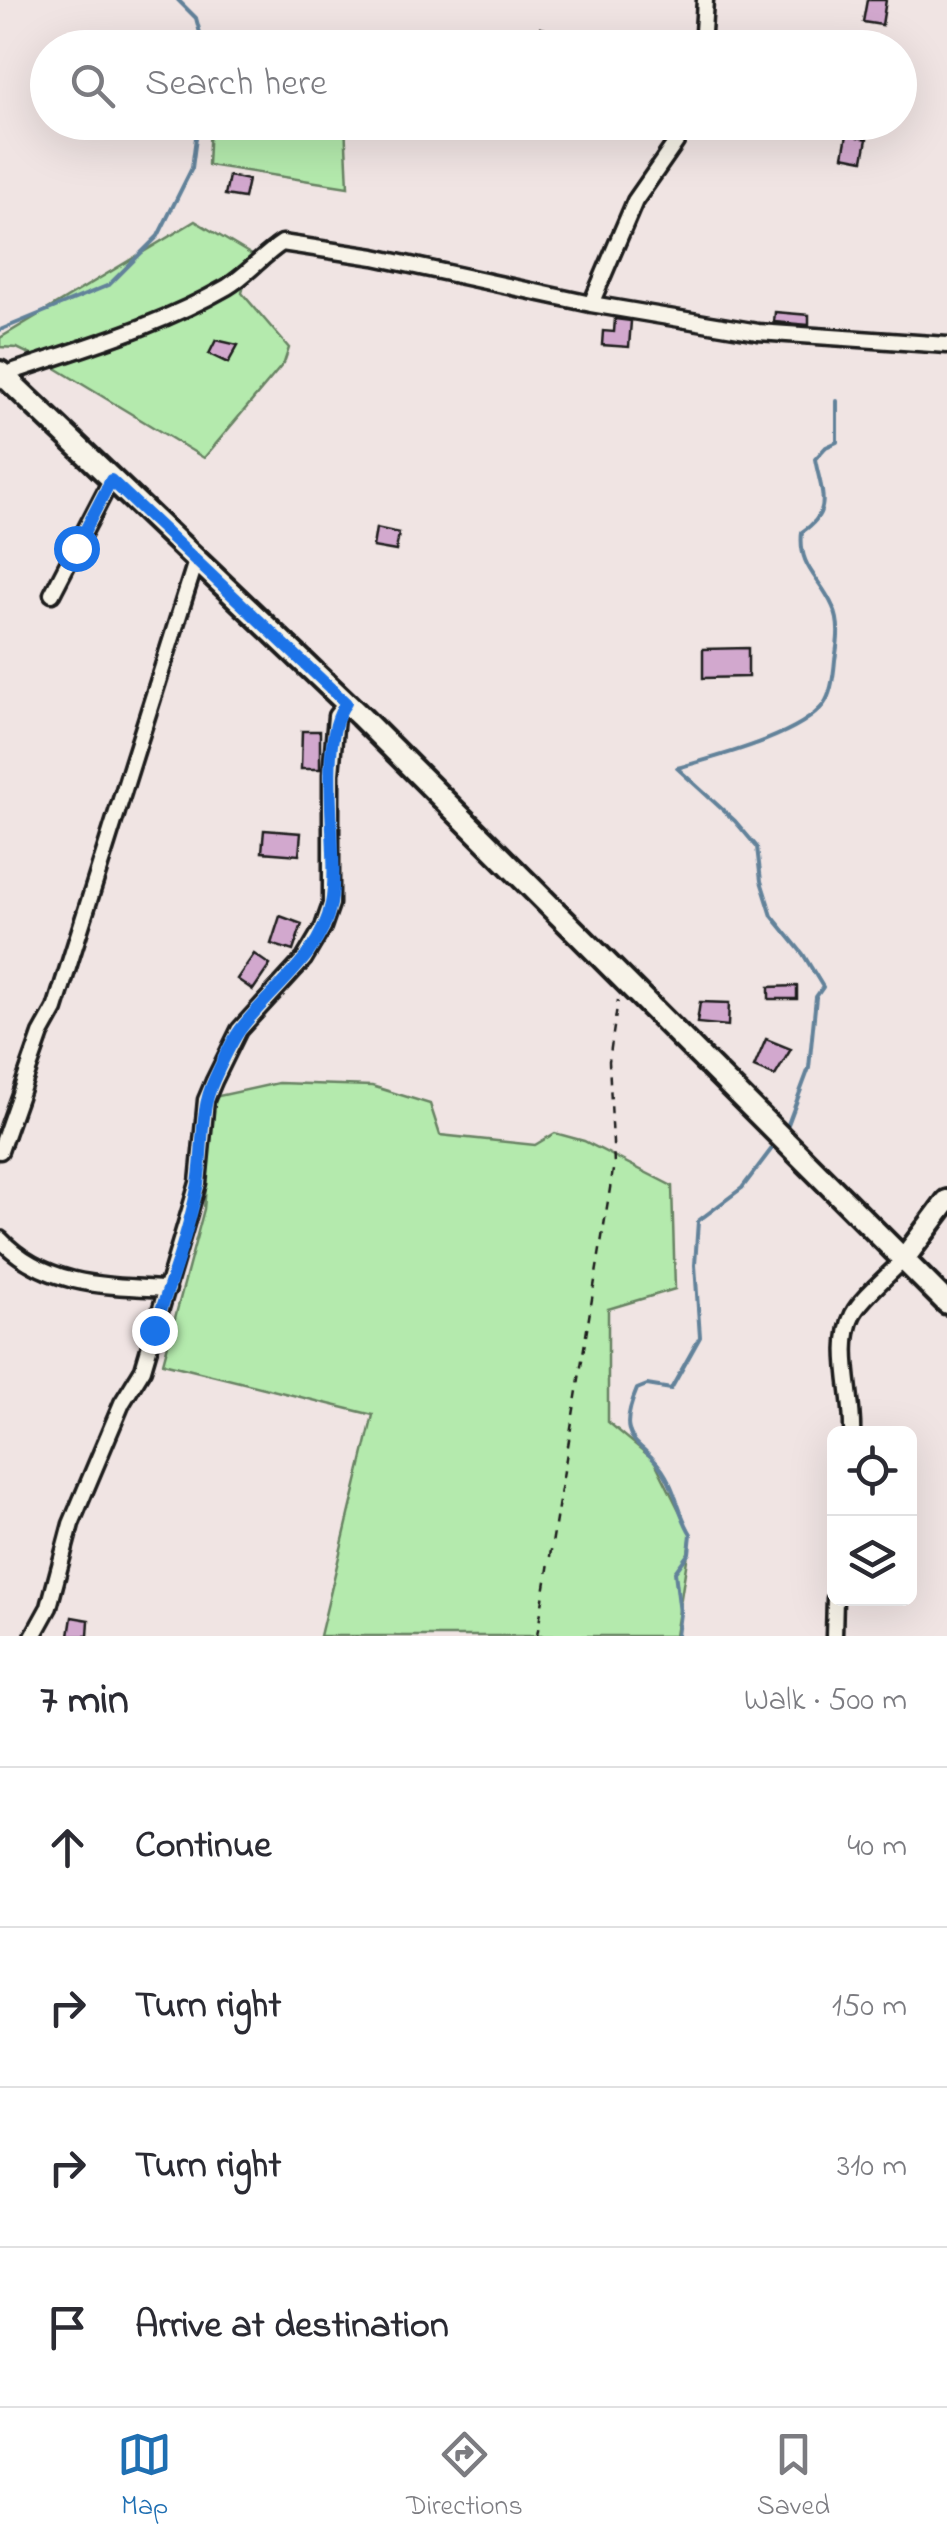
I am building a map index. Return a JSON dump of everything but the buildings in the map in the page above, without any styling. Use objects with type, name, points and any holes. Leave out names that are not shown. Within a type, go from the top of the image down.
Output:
[{"type":"street","points":[[703,30],[704,0]]},
{"type":"street","points":[[590,304],[635,201],[677,140]]},
{"type":"street","points":[[947,344],[758,332],[590,304],[374,257],[282,243],[230,285],[165,317],[2,374],[346,703],[947,1303]]},
{"type":"street","points":[[52,594],[111,480]]},
{"type":"street","points":[[0,1151],[41,1034],[55,1009],[196,560]]},
{"type":"street","points":[[32,1636],[49,1607],[71,1524],[122,1403],[143,1368],[198,1183],[206,1100],[214,1080],[240,1030],[304,959],[331,904],[331,774],[336,716],[346,703]]},
{"type":"street","points":[[852,1426],[845,1357],[853,1314],[903,1260],[947,1201]]},
{"type":"street","points":[[0,1239],[49,1275],[94,1286],[168,1289]]},
{"type":"street","points":[[834,1636],[835,1606]]},
{"type":"path","points":[[537,1636],[614,1164],[609,1062],[618,999],[628,986]]},
{"type":"green space","points":[[209,140],[346,140],[348,187],[208,165]]},
{"type":"green space","points":[[195,221],[252,255],[242,293],[289,348],[284,363],[204,458],[44,361],[17,348],[0,347],[0,338]]},
{"type":"green space","points":[[278,1083],[372,1086],[430,1104],[440,1135],[535,1145],[555,1133],[584,1141],[672,1186],[675,1289],[608,1309],[608,1422],[654,1460],[691,1534],[675,1636],[320,1636],[373,1415],[163,1363],[204,1209],[214,1097]]},
{"type":"waterway","points":[[178,0],[196,18],[199,30]]},
{"type":"waterway","points":[[0,330],[109,285],[158,236],[192,168],[196,140]]},
{"type":"waterway","points":[[787,1127],[809,1068],[816,997],[823,987],[803,954],[772,916],[761,881],[757,847],[735,821],[677,768],[777,735],[812,715],[826,700],[837,647],[837,620],[803,555],[802,532],[822,508],[815,459],[837,442],[837,401]]},
{"type":"waterway","points":[[677,1636],[680,1613],[675,1572],[689,1553],[691,1534],[666,1476],[630,1432],[630,1408],[637,1389],[647,1385],[671,1389],[700,1337],[695,1265],[698,1221],[742,1188],[773,1147]]},
{"type":"route","points":[[76,548],[111,480],[346,703],[336,716],[331,774],[331,904],[304,959],[240,1030],[214,1080],[206,1100],[198,1183],[154,1330]]}]
